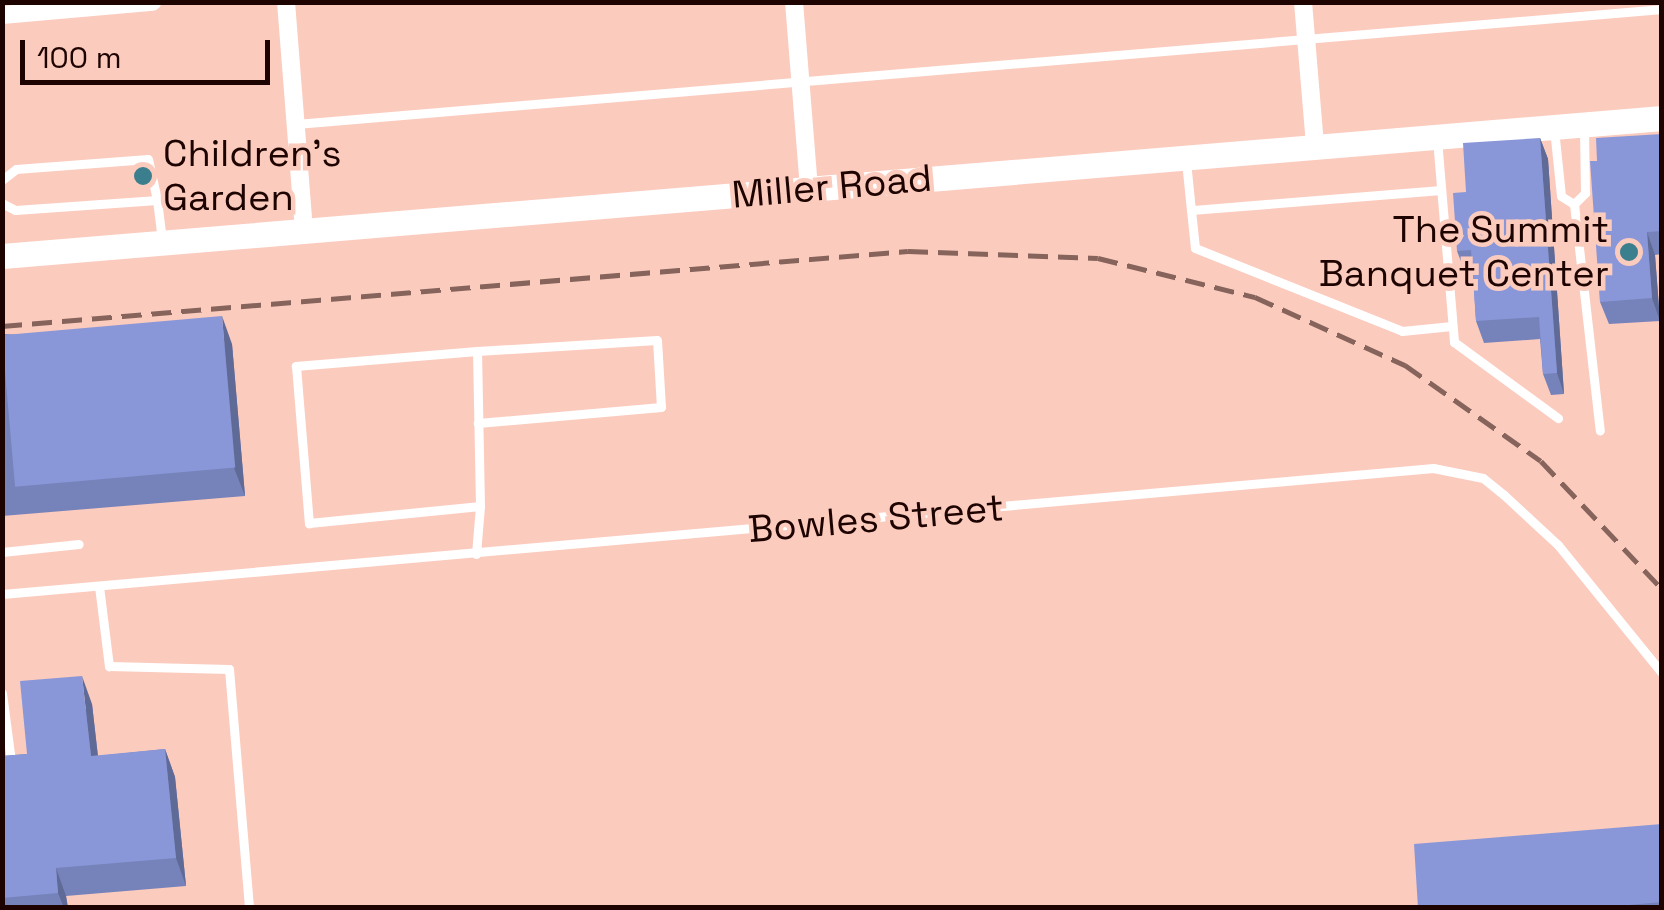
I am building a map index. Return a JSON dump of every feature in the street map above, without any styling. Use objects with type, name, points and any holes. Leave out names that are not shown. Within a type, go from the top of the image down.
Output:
[{"type":"street","points":[[2,15],[152,2]]},
{"type":"street","points":[[286,2],[304,231]]},
{"type":"street","points":[[794,2],[809,188]]},
{"type":"street","points":[[1303,2],[1315,146]]},
{"type":"street","name":"Miller Road","points":[[2,256],[1662,118]]},
{"type":"lane","points":[[296,124],[1662,9]]},
{"type":"lane","points":[[1574,204],[1585,193],[1584,125]]},
{"type":"lane","points":[[1554,127],[1561,196],[1574,204]]},
{"type":"lane","points":[[1436,136],[1454,342],[1558,418]]},
{"type":"lane","points":[[1186,158],[1196,248],[1402,331],[1452,326]]},
{"type":"lane","points":[[2,180],[16,169],[148,159],[162,242]]},
{"type":"lane","points":[[1191,210],[1441,190]]},
{"type":"lane","points":[[2,203],[16,210],[157,200]]},
{"type":"lane","points":[[1574,204],[1600,431]]},
{"type":"lane","points":[[478,423],[661,407],[657,340],[296,366],[310,523],[480,506]]},
{"type":"lane","points":[[476,554],[480,506],[477,352]]},
{"type":"lane","name":"Bowles Street","points":[[2,594],[1458,470],[1483,478],[1558,545],[1662,673]]},
{"type":"lane","points":[[2,552],[79,544]]},
{"type":"lane","points":[[99,586],[109,666],[228,669],[249,908]]},
{"type":"lane","points":[[2,694],[11,761],[2,762]]},
{"type":"building","name":"The Summit Banquet Center","points":[[1662,134],[1662,231],[1647,232],[1652,298],[1600,302],[1590,161],[1597,161],[1596,138]]},
{"type":"building","points":[[1540,138],[1557,373],[1543,374],[1539,317],[1476,321],[1471,250],[1457,251],[1453,193],[1466,192],[1463,143]]},
{"type":"building","points":[[222,316],[235,467],[15,487],[2,335]]},
{"type":"building","points":[[82,676],[91,756],[165,749],[176,858],[56,868],[58,893],[2,898],[2,756],[27,754],[20,681]]},
{"type":"building","points":[[1662,824],[1662,902],[1596,908],[1418,908],[1414,844]]},
{"type":"railway","points":[[2,326],[908,251],[1098,258],[1255,297],[1405,365],[1541,461],[1662,589]]},
{"type":"place","name":"Children's Garden","points":[[143,176]]},
{"type":"place","name":"The Summit Banquet Center","points":[[1629,252]]}]
